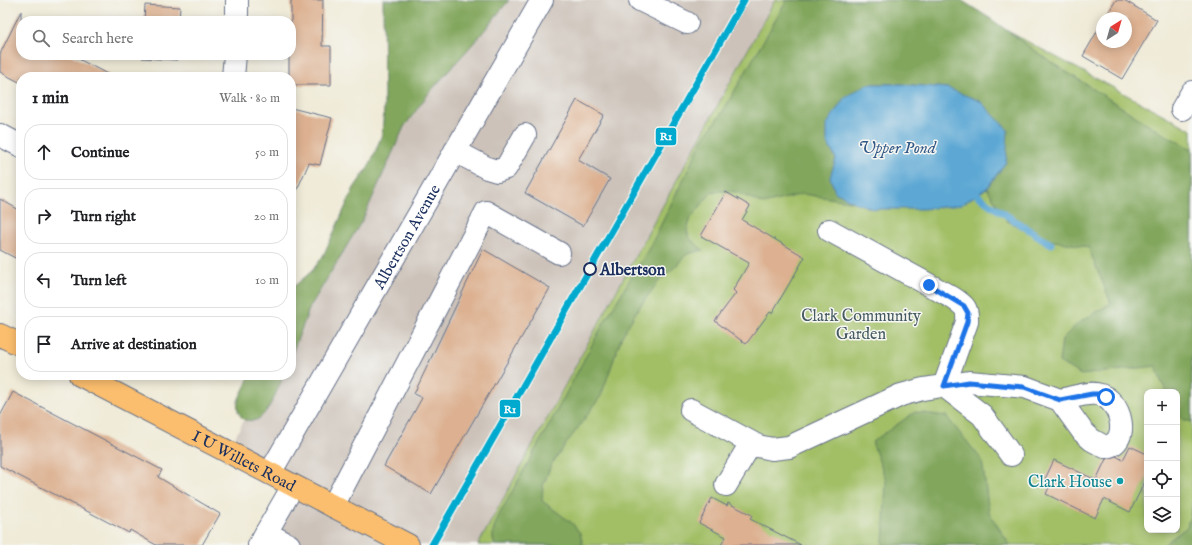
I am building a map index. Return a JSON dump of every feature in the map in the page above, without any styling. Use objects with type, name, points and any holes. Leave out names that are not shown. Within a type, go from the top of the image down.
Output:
[{"type":"main road","points":[[0,335],[16,343]]},
{"type":"main road","name":"I U Willets Road","points":[[105,381],[293,486],[404,544]]},
{"type":"street","points":[[237,0],[237,16]]},
{"type":"street","name":"Albertson Avenue","points":[[270,473],[542,0]]},
{"type":"street","points":[[640,0],[687,23]]},
{"type":"street","points":[[233,72],[235,60]]},
{"type":"street","points":[[0,135],[16,143]]},
{"type":"street","points":[[455,151],[487,168],[497,171],[506,168],[525,136]]},
{"type":"street","points":[[333,506],[486,212],[559,253]]},
{"type":"street","points":[[829,230],[953,298],[964,306],[968,313],[967,322],[944,386]]},
{"type":"street","points":[[691,410],[758,446],[772,449],[789,447],[901,395],[924,389],[969,382],[1024,387],[1060,400]]},
{"type":"street","points":[[944,386],[982,415],[1011,455]]},
{"type":"street","points":[[726,485],[751,442]]},
{"type":"street","points":[[289,545],[263,539],[293,486]]},
{"type":"shaded area","points":[[509,0],[775,0],[478,545],[259,545],[293,486],[227,452],[265,380],[296,380],[296,323],[385,154],[429,93],[479,37]]},
{"type":"green space","points":[[383,0],[509,0],[479,37],[429,93],[404,127],[363,219],[310,307],[296,343],[296,285],[312,271],[323,256],[354,188],[369,166],[382,134],[384,108]]},
{"type":"green space","name":"Clark Community Garden","points":[[775,0],[950,0],[1192,130],[1192,545],[478,545]]},
{"type":"green space","points":[[787,0],[961,0],[991,19],[1048,60],[1162,133],[1192,149],[1192,422],[1182,419],[1180,415],[1180,389],[1165,389],[1156,366],[1081,375],[1059,362],[1062,339],[1077,324],[1111,303],[1088,247],[1044,239],[1007,221],[987,188],[1006,162],[947,88],[900,84],[868,84],[827,142],[836,159],[835,192],[854,202],[803,194],[763,204],[736,192],[722,191],[711,193],[691,218],[687,230],[689,238],[703,250],[687,254],[659,281],[638,309],[622,336],[601,396],[551,465],[543,486],[542,501],[572,523],[580,533],[583,545],[495,545],[493,534],[499,515],[603,324],[652,243],[703,139],[723,111]]},
{"type":"green space","points":[[282,380],[269,407],[261,417],[256,420],[244,420],[239,414],[239,398],[247,381]]},
{"type":"green space","points":[[915,412],[946,416],[982,460],[989,513],[1010,545],[883,545],[886,480],[872,442]]},
{"type":"green space","points":[[1192,507],[1192,545],[1163,545],[1180,533],[1187,527]]},
{"type":"water","name":"Upper Pond","points":[[868,84],[900,84],[947,88],[980,101],[1008,130],[1006,162],[987,188],[961,205],[923,209],[873,209],[854,202],[835,192],[830,177],[836,159],[827,142],[827,124],[845,97]]},
{"type":"building","points":[[291,0],[323,0],[322,46],[331,46],[331,85],[296,85],[296,72],[289,72],[289,60],[296,60],[296,16],[291,16]]},
{"type":"building","points":[[1116,0],[1124,0],[1157,20],[1122,79],[1083,56],[1096,33],[1096,48],[1132,48],[1132,12],[1109,12]]},
{"type":"building","points":[[145,5],[180,7],[179,16],[144,16]]},
{"type":"building","points":[[16,21],[16,60],[81,60],[103,72],[16,72],[16,80],[0,72],[0,54]]},
{"type":"building","points":[[577,100],[604,115],[578,160],[610,179],[583,226],[525,193]]},
{"type":"building","points":[[296,109],[332,118],[320,165],[309,163],[296,192]]},
{"type":"building","points":[[726,192],[750,206],[742,220],[805,257],[772,313],[770,312],[746,344],[715,321],[736,293],[733,290],[749,263],[701,236]]},
{"type":"building","points":[[0,199],[16,208],[16,258],[0,250]]},
{"type":"building","points":[[483,249],[550,288],[431,494],[384,466],[422,398],[414,394]]},
{"type":"building","points":[[13,392],[162,470],[158,477],[220,514],[202,545],[156,545],[130,530],[129,533],[0,466],[0,416]]},
{"type":"building","name":"Clark House","points":[[1130,446],[1144,453],[1144,483],[1130,512],[1104,499],[1095,518],[1046,494],[1051,483],[1045,479],[1054,460],[1096,480],[1106,459],[1116,456],[1123,460]]},
{"type":"building","points":[[712,498],[727,506],[728,503],[752,515],[750,519],[801,545],[721,545],[726,537],[699,523]]},
{"type":"waterway","points":[[970,189],[989,204],[1051,244]]},
{"type":"transit line","name":"R1","points":[[432,545],[744,0]]},
{"type":"place","name":"Albertson","points":[[590,269]]},
{"type":"place","name":"Clark House","points":[[1120,481]]},
{"type":"route","points":[[929,285],[953,298],[964,306],[968,313],[967,322],[944,386],[969,382],[1024,387],[1060,400],[1092,394],[1099,394],[1106,397]]}]
